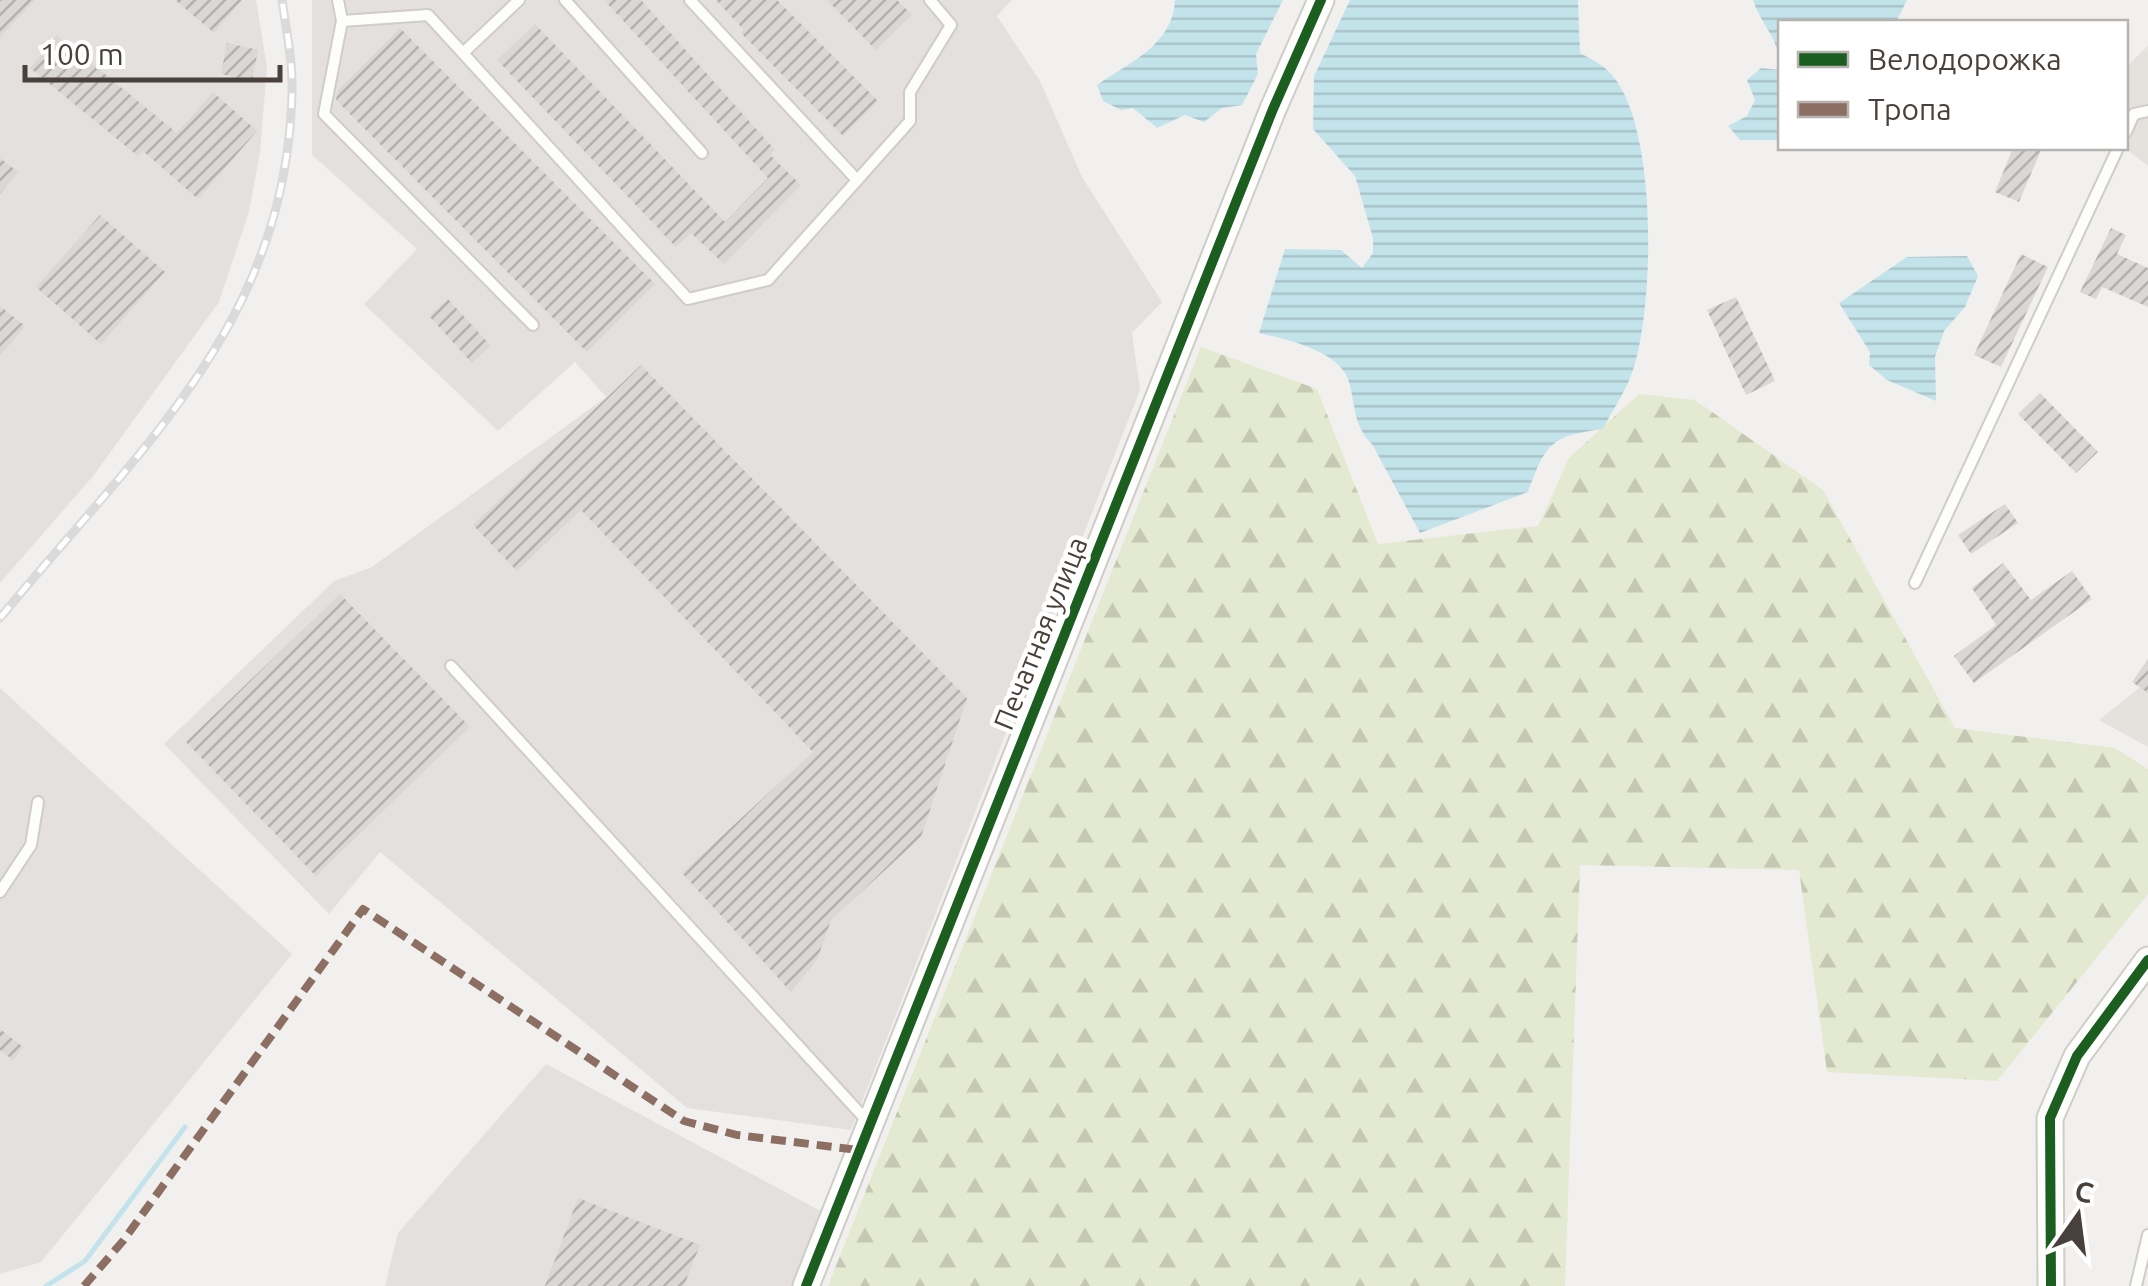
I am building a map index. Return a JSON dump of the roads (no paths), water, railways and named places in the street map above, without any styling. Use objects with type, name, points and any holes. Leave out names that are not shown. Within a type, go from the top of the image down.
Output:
[{"type":"street","name":"Печатная улица","points":[[806,1286],[1266,128],[1321,0]]},
{"type":"street","points":[[2051,1286],[2050,1118],[2077,1056],[2148,960]]},
{"type":"lane","points":[[338,0],[342,21],[324,114],[533,325]]},
{"type":"lane","points":[[462,53],[519,0]]},
{"type":"lane","points":[[565,0],[702,152]]},
{"type":"lane","points":[[690,0],[857,180]]},
{"type":"lane","points":[[342,21],[428,15],[688,299],[768,280],[910,121],[910,92],[951,26],[930,0]]},
{"type":"lane","points":[[2128,128],[2134,114],[2148,111]]},
{"type":"lane","points":[[1914,584],[2117,150]]},
{"type":"lane","points":[[452,666],[869,1123]]},
{"type":"lane","points":[[0,892],[30,845],[38,802]]},
{"type":"lane","points":[[2136,1286],[2148,1235]]},
{"type":"water","points":[[1175,0],[1283,0],[1256,54],[1258,74],[1242,105],[1222,108],[1204,122],[1185,115],[1157,128],[1133,108],[1121,110],[1103,101],[1097,85],[1158,41],[1167,29]]},
{"type":"water","points":[[1350,0],[1578,0],[1580,53],[1604,67],[1616,80],[1639,140],[1645,179],[1648,263],[1641,338],[1631,375],[1603,429],[1572,435],[1553,445],[1540,462],[1528,492],[1420,533],[1361,429],[1342,369],[1309,347],[1259,333],[1285,249],[1341,250],[1362,268],[1373,253],[1373,238],[1355,176],[1313,129],[1314,76]]},
{"type":"water","points":[[1753,0],[1907,0],[1897,20],[1778,20],[1778,54]]},
{"type":"water","points":[[1761,68],[1778,70],[1778,140],[1740,140],[1728,126],[1747,116],[1755,100],[1747,80]]},
{"type":"water","points":[[1967,256],[1978,276],[1965,307],[1944,331],[1935,357],[1936,401],[1887,380],[1869,365],[1870,352],[1839,303],[1907,257]]},
{"type":"waterway","points":[[46,1286],[85,1261],[185,1127]]},
{"type":"railway","points":[[0,618],[151,439],[234,316],[264,248],[284,174],[292,80],[282,0]]}]
